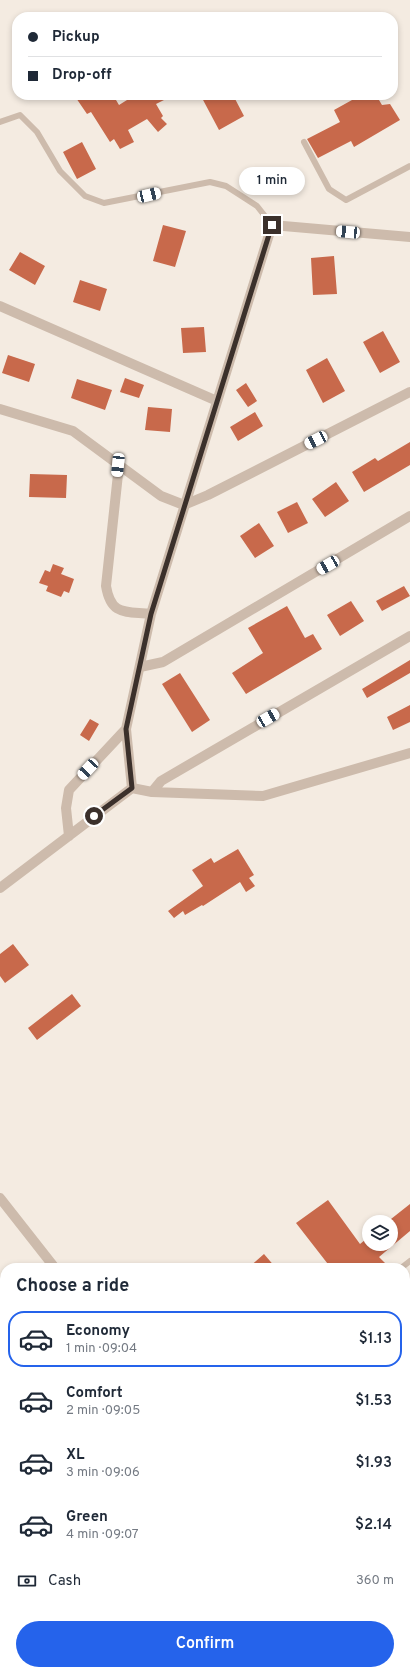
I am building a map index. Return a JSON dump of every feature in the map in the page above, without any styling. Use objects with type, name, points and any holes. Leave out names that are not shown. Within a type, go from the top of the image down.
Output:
[{"type":"street","points":[[132,788],[126,729],[151,614],[272,225],[410,237]]},
{"type":"street","points":[[0,306],[217,401]]},
{"type":"street","points":[[0,409],[73,431],[161,496],[184,505],[208,495],[410,392]]},
{"type":"street","points":[[118,465],[106,586],[109,601],[113,607],[123,611],[151,614]]},
{"type":"street","points":[[140,667],[163,662],[410,516]]},
{"type":"street","points":[[152,792],[161,781],[410,636]]},
{"type":"street","points":[[68,836],[66,808],[69,790],[126,729]]},
{"type":"street","points":[[0,888],[132,788],[152,792],[263,796],[410,753]]},
{"type":"street","points":[[0,1198],[51,1263]]},
{"type":"lane","points":[[0,122],[20,115],[37,132],[60,171],[85,196],[104,203],[210,182],[226,186],[257,206],[272,225]]},
{"type":"lane","points":[[304,142],[329,189],[346,200],[410,166]]},
{"type":"building","points":[[77,100],[116,100],[119,105],[127,100],[164,100],[156,104],[163,116],[161,118],[167,124],[158,132],[147,119],[128,130],[134,142],[120,149],[114,139],[110,142],[91,112],[87,114]]},
{"type":"building","points":[[203,100],[236,100],[244,116],[219,130]]},
{"type":"building","points":[[352,100],[379,100],[382,105],[390,104],[400,120],[354,147],[351,141],[318,158],[307,139],[340,122],[334,110]]},
{"type":"building","points":[[82,142],[96,169],[77,179],[63,152]]},
{"type":"building","points":[[163,225],[186,231],[175,267],[153,261]]},
{"type":"building","points":[[20,252],[45,266],[35,285],[9,270]]},
{"type":"building","points":[[334,256],[337,294],[313,295],[311,258]]},
{"type":"building","points":[[80,280],[107,289],[100,311],[73,302]]},
{"type":"building","points":[[204,327],[206,352],[183,353],[181,328]]},
{"type":"building","points":[[383,331],[400,362],[380,373],[363,342]]},
{"type":"building","points":[[8,355],[35,364],[29,382],[2,373]]},
{"type":"building","points":[[327,358],[345,391],[323,403],[306,370]]},
{"type":"building","points":[[125,378],[144,385],[139,398],[120,392]]},
{"type":"building","points":[[77,379],[112,390],[105,410],[71,398]]},
{"type":"building","points":[[246,383],[257,401],[248,407],[236,390]]},
{"type":"building","points":[[148,407],[172,409],[170,432],[145,430]]},
{"type":"building","points":[[255,412],[263,426],[238,441],[230,427]]},
{"type":"building","points":[[410,442],[410,465],[364,492],[352,472],[375,458],[378,461]]},
{"type":"building","points":[[30,474],[67,475],[66,498],[29,497]]},
{"type":"building","points":[[336,482],[349,501],[325,517],[312,499]]},
{"type":"building","points":[[297,502],[308,523],[288,533],[277,512]]},
{"type":"building","points":[[259,523],[274,546],[255,558],[240,536]]},
{"type":"building","points":[[53,564],[64,568],[61,574],[74,579],[69,593],[64,591],[61,597],[46,591],[48,586],[39,583],[45,570],[50,572]]},
{"type":"building","points":[[404,586],[410,596],[382,611],[376,601]]},
{"type":"building","points":[[351,601],[364,621],[340,636],[327,615]]},
{"type":"building","points":[[287,606],[305,638],[313,634],[322,649],[246,694],[232,673],[263,653],[248,628]]},
{"type":"building","points":[[410,660],[410,673],[367,698],[362,689]]},
{"type":"building","points":[[180,673],[210,720],[192,732],[162,684]]},
{"type":"building","points":[[410,705],[410,722],[393,730],[387,717]]},
{"type":"building","points":[[90,719],[99,724],[89,741],[80,735]]},
{"type":"building","points":[[238,849],[254,875],[249,878],[255,886],[246,892],[240,882],[203,906],[202,905],[185,915],[183,911],[174,918],[168,911],[203,886],[192,870],[211,858],[214,863]]},
{"type":"building","points":[[13,944],[29,965],[5,983],[0,976],[0,954]]},
{"type":"building","points":[[72,994],[81,1006],[37,1040],[28,1028]]},
{"type":"building","points":[[328,1200],[360,1244],[362,1242],[362,1251],[386,1251],[379,1257],[385,1263],[327,1263],[296,1223]]},
{"type":"building","points":[[410,1204],[410,1231],[398,1241],[398,1215],[396,1215]]},
{"type":"building","points":[[264,1254],[272,1263],[254,1263]]},
{"type":"route","points":[[94,816],[132,788],[126,729],[151,614],[272,225]]}]
